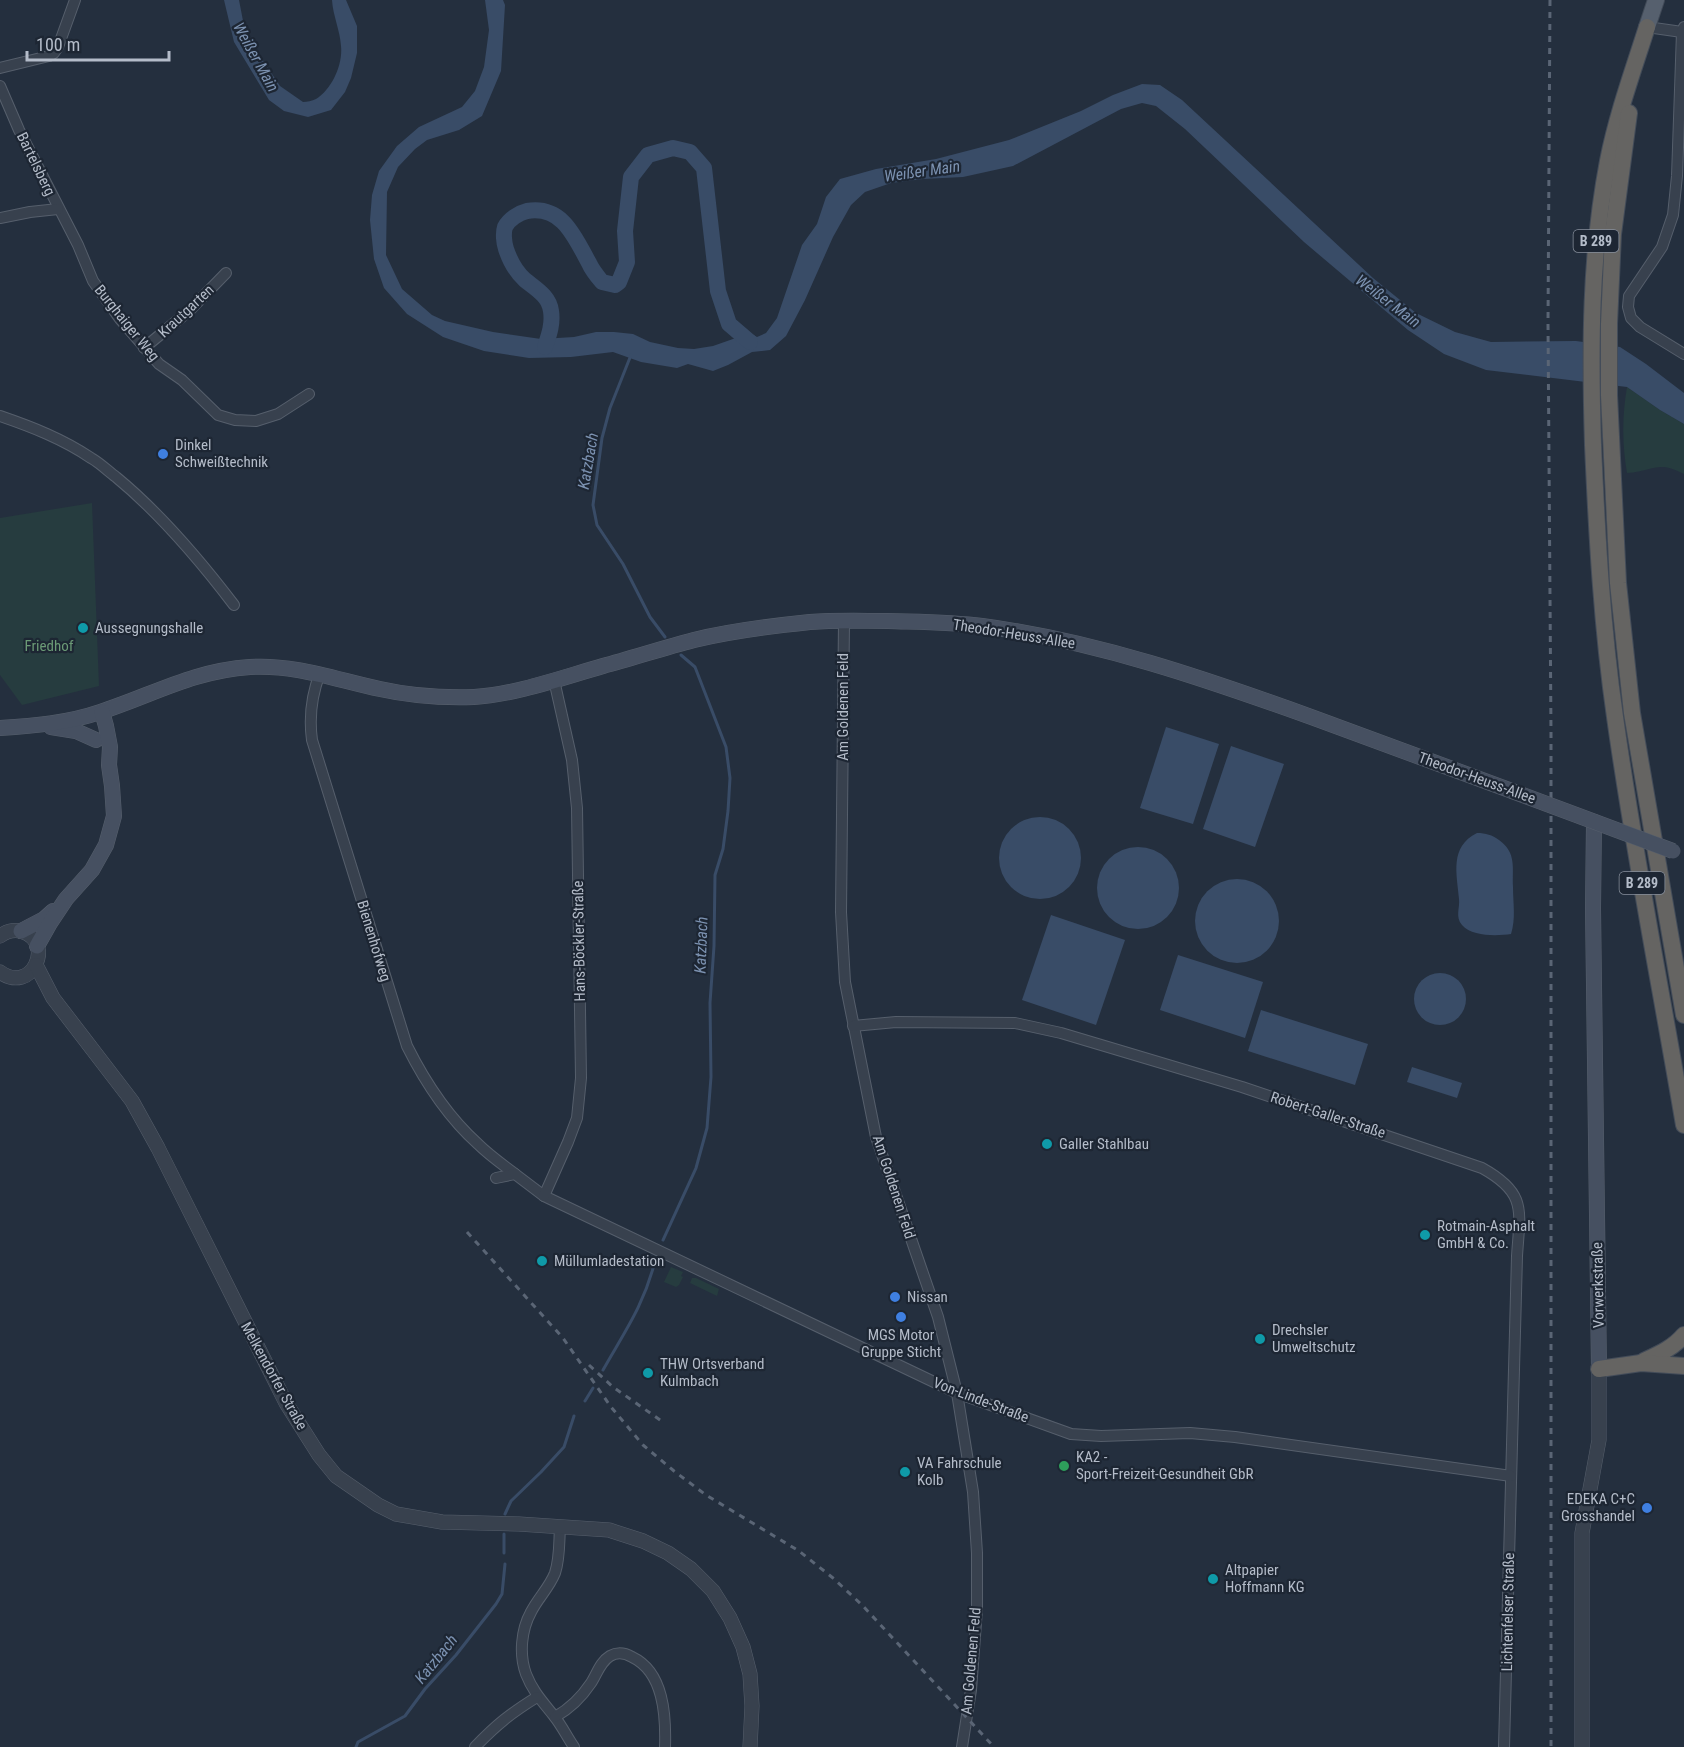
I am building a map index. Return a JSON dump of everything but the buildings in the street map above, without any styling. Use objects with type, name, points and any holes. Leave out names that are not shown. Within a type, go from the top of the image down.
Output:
[{"type":"highway","name":"B 289","points":[[1647,27],[1608,159],[1594,257],[1591,323],[1592,395],[1597,539],[1614,709],[1684,1125]]},
{"type":"highway","name":"B 289","points":[[1631,79],[1614,234],[1609,324],[1618,583],[1632,706],[1682,991],[1684,1015]]},
{"type":"highway","points":[[1641,1363],[1677,1344],[1684,1335]]},
{"type":"highway","points":[[1599,1369],[1641,1363],[1684,1366]]},
{"type":"main road","name":"B 289","points":[[1647,27],[1656,0]]},
{"type":"main road","name":"Theodor-Heuss-Allee","points":[[39,726],[96,714],[176,682],[224,670],[253,666],[320,674],[410,695],[478,697],[554,680],[696,640],[811,622],[923,622],[981,626],[1071,642],[1138,659],[1236,690],[1679,853]]},
{"type":"main road","points":[[96,714],[96,740],[109,765]]},
{"type":"main road","points":[[8,931],[44,919],[92,870],[106,845],[114,816],[109,765],[109,736],[96,714]]},
{"type":"main road","points":[[0,728],[39,726],[76,731],[96,740]]},
{"type":"main road","name":"Vorwerkstraße","points":[[1594,822],[1599,1369]]},
{"type":"main road","points":[[37,946],[66,899]]},
{"type":"street","points":[[0,68],[54,53],[75,0]]},
{"type":"street","points":[[1647,27],[1683,30],[1677,176],[1673,215],[1662,247],[1629,296],[1628,307],[1631,318],[1640,327],[1684,354]]},
{"type":"street","name":"Bartelsberg","points":[[0,86],[58,208]]},
{"type":"street","points":[[0,218],[58,208]]},
{"type":"street","name":"Burghaiger Weg","points":[[58,208],[78,245],[93,280],[120,319],[159,364],[182,380],[218,415],[235,420],[256,421],[278,414],[309,394]]},
{"type":"street","name":"Krautgarten","points":[[144,348],[190,310],[226,273]]},
{"type":"street","points":[[0,416],[68,444],[109,471],[176,534],[234,605]]},
{"type":"street","name":"Am Goldenen Feld","points":[[844,621],[841,912],[845,982],[876,1137],[938,1317],[957,1394],[973,1492],[977,1553],[977,1609],[971,1690],[962,1747]]},
{"type":"street","name":"Bienenhofweg","points":[[320,674],[316,683],[310,724],[312,740],[407,1046],[422,1075],[446,1109],[477,1143],[515,1173]]},
{"type":"street","name":"Hans-Böckler-Straße","points":[[544,1196],[577,1118],[581,1078],[577,808],[572,760],[554,680]]},
{"type":"street","points":[[0,972],[9,977],[23,977],[36,965],[39,952],[31,937],[8,931]]},
{"type":"street","name":"Melkendorfer Straße","points":[[36,965],[53,998],[132,1101],[159,1148],[286,1403],[319,1455],[336,1476],[378,1505],[396,1514],[442,1522],[609,1530],[668,1553],[691,1569],[713,1591],[730,1618],[743,1647],[750,1674],[752,1706],[750,1747]]},
{"type":"street","name":"Melkendorfer Straße","points":[[23,977],[53,998]]},
{"type":"street","name":"Robert-Galler-Straße","points":[[853,1026],[922,1022],[1015,1023],[1061,1033],[1359,1125],[1482,1168],[1499,1178],[1512,1190],[1520,1212],[1511,1476]]},
{"type":"street","points":[[496,1178],[515,1173]]},
{"type":"street","name":"Von-Linde-Straße","points":[[515,1173],[544,1196],[957,1394],[1071,1434],[1101,1436],[1190,1433],[1235,1437],[1511,1476]]},
{"type":"street","name":"Vorwerkstraße","points":[[1582,1747],[1582,1533],[1599,1440],[1599,1369]]},
{"type":"street","name":"Lichtenfelser Straße","points":[[1504,1747],[1511,1476]]},
{"type":"street","points":[[560,1527],[559,1554],[555,1571],[548,1587],[531,1611],[524,1630],[522,1652],[525,1672],[537,1697],[555,1717],[574,1747]]},
{"type":"street","points":[[555,1717],[573,1706],[583,1695],[600,1666],[609,1656],[619,1653],[628,1655],[640,1661],[658,1687],[666,1717],[665,1747]]},
{"type":"street","points":[[475,1747],[511,1713],[537,1697]]},
{"type":"green space","points":[[1627,387],[1684,424],[1684,474],[1661,467],[1627,473],[1623,430]]},
{"type":"green space","name":"Friedhof","points":[[92,503],[99,686],[22,705],[0,675],[0,518]]},
{"type":"green space","points":[[671,1267],[683,1272],[681,1276],[683,1277],[676,1287],[664,1282]]},
{"type":"green space","points":[[692,1278],[719,1289],[717,1296],[690,1283]]},
{"type":"water","name":"Weißer Main","points":[[224,0],[239,0],[244,26],[260,56],[280,86],[303,102],[314,100],[322,95],[335,76],[341,46],[332,0],[346,0],[357,26],[357,53],[345,92],[331,110],[308,117],[284,111],[269,100],[234,42]]},
{"type":"water","name":"Weißer Main","points":[[485,0],[503,0],[505,5],[501,71],[482,116],[459,130],[427,140],[415,149],[398,167],[387,192],[386,255],[402,289],[432,315],[445,321],[493,332],[541,339],[574,337],[596,332],[633,334],[650,342],[694,349],[713,346],[750,333],[757,337],[766,333],[777,318],[802,245],[817,224],[826,197],[840,179],[876,169],[936,159],[1009,140],[1142,84],[1160,85],[1182,100],[1373,278],[1416,313],[1455,332],[1491,342],[1576,341],[1620,347],[1684,393],[1684,424],[1627,387],[1486,370],[1444,354],[1408,330],[1304,242],[1185,129],[1156,106],[1142,103],[1121,109],[1013,166],[963,177],[891,183],[865,192],[851,205],[833,237],[786,336],[770,350],[752,352],[713,371],[688,364],[677,368],[641,362],[613,352],[571,357],[529,358],[484,351],[443,337],[407,314],[384,288],[374,259],[370,220],[372,195],[379,171],[397,146],[419,127],[462,107],[475,91],[484,67],[489,30]]},
{"type":"water","points":[[1166,727],[1219,744],[1193,824],[1140,808]]},
{"type":"water","points":[[1231,746],[1284,764],[1255,847],[1203,829]]},
{"type":"water","points":[[1040,817],[1056,820],[1069,829],[1078,842],[1081,858],[1078,874],[1069,887],[1056,896],[1040,899],[1024,896],[1011,887],[1002,874],[999,858],[1002,842],[1011,829],[1024,820]]},
{"type":"water","points":[[1477,833],[1496,838],[1509,850],[1513,867],[1514,911],[1511,934],[1478,934],[1466,929],[1459,919],[1456,871],[1458,853],[1468,839]]},
{"type":"water","points":[[1138,847],[1154,850],[1167,859],[1176,872],[1179,888],[1176,904],[1167,917],[1154,926],[1138,929],[1122,926],[1109,917],[1100,904],[1097,888],[1100,872],[1109,859],[1122,850]]},
{"type":"water","points":[[1237,879],[1253,882],[1267,891],[1276,905],[1279,921],[1276,937],[1267,951],[1253,960],[1237,963],[1221,960],[1207,951],[1198,937],[1195,921],[1198,905],[1207,891],[1221,882]]},
{"type":"water","points":[[1051,915],[1125,940],[1096,1025],[1022,1000]]},
{"type":"water","points":[[1178,955],[1263,982],[1245,1038],[1160,1010]]},
{"type":"water","points":[[1440,973],[1454,977],[1462,985],[1466,999],[1462,1013],[1454,1021],[1440,1025],[1426,1021],[1418,1013],[1414,999],[1418,985],[1426,977]]},
{"type":"water","points":[[1261,1010],[1368,1044],[1355,1085],[1248,1051]]},
{"type":"water","points":[[1412,1067],[1462,1083],[1457,1098],[1407,1082]]},
{"type":"waterway","points":[[545,347],[551,325],[550,306],[545,297],[522,277],[511,262],[504,241],[504,229],[507,224],[527,211],[539,210],[559,218],[573,234],[593,271],[602,282],[615,285],[619,282],[627,262],[625,231],[631,177],[648,155],[673,148],[690,152],[704,168],[718,291],[729,324],[750,342]]},
{"type":"waterway","name":"Katzbach","points":[[631,355],[610,408],[602,438],[593,505],[597,525],[623,564],[650,617],[665,637]]},
{"type":"waterway","name":"Katzbach","points":[[663,1240],[696,1168],[707,1128],[711,1077],[710,1003],[715,875],[723,849],[730,778],[726,747],[695,667],[681,655]]},
{"type":"waterway","name":"Katzbach","points":[[603,1370],[640,1305],[655,1261]]},
{"type":"waterway","name":"Katzbach","points":[[585,1401],[593,1388]]},
{"type":"waterway","name":"Katzbach","points":[[505,1514],[511,1501],[564,1447],[574,1416]]},
{"type":"waterway","name":"Katzbach","points":[[504,1534],[504,1553]]},
{"type":"waterway","name":"Katzbach","points":[[356,1747],[358,1742],[405,1716],[425,1689],[456,1655],[502,1594],[505,1564]]},
{"type":"railway","points":[[1550,0],[1548,323],[1551,732],[1551,1747]]},
{"type":"railway","points":[[467,1232],[563,1338],[611,1407],[643,1445],[706,1495],[799,1551],[833,1578],[862,1605],[994,1747]]},
{"type":"railway","points":[[589,1365],[613,1387],[663,1422]]},
{"type":"place","name":"Dinkel Schweißtechnik","points":[[163,454]]},
{"type":"place","name":"Aussegnungshalle","points":[[83,628]]},
{"type":"place","name":"Galler Stahlbau","points":[[1047,1144]]},
{"type":"place","name":"Rotmain-Asphalt GmbH & Co.","points":[[1425,1235]]},
{"type":"place","name":"Müllumladestation","points":[[542,1261]]},
{"type":"place","name":"Nissan","points":[[895,1297]]},
{"type":"place","name":"MGS Motor Gruppe Sticht","points":[[901,1317]]},
{"type":"place","name":"Drechsler Umweltschutz","points":[[1260,1339]]},
{"type":"place","name":"THW Ortsverband Kulmbach","points":[[648,1373]]},
{"type":"place","name":"KA2 - Sport-Freizeit-Gesundheit GbR","points":[[1064,1466]]},
{"type":"place","name":"VA Fahrschule Kolb","points":[[905,1472]]},
{"type":"place","name":"EDEKA C+C Grosshandel","points":[[1647,1508]]},
{"type":"place","name":"Altpapier Hoffmann KG","points":[[1213,1579]]}]
